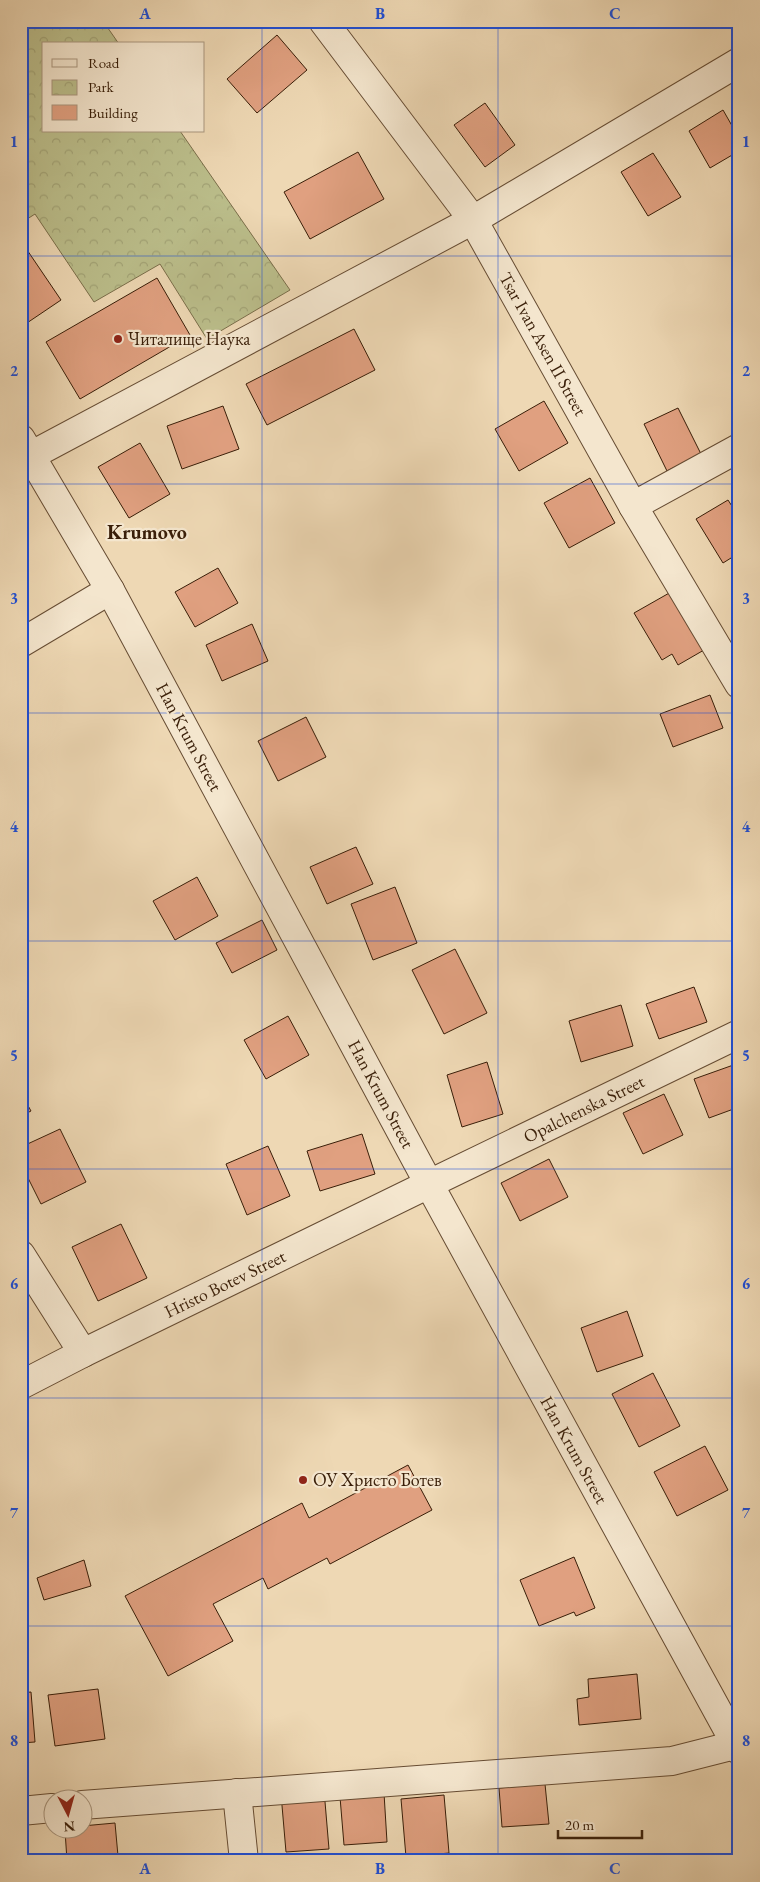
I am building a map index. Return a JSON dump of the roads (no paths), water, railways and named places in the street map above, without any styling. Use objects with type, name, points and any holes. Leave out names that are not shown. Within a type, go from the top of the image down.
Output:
[{"type":"street","name":"Tsar Ivan Asen II Street","points":[[323,21],[473,220],[633,506],[739,684]]},
{"type":"street","points":[[26,447],[473,220],[739,62]]},
{"type":"street","name":"Han Krum Street","points":[[26,447],[110,590],[429,1184],[738,1746]]},
{"type":"street","points":[[633,506],[739,448]]},
{"type":"street","points":[[21,643],[110,590]]},
{"type":"street","name":"Opalchenska Street","points":[[429,1184],[739,1034]]},
{"type":"street","name":"Hristo Botev Street","points":[[21,1385],[429,1184]]},
{"type":"street","points":[[21,1255],[83,1353]]},
{"type":"street","points":[[92,1805],[237,1792],[672,1761],[738,1746]]},
{"type":"street","points":[[237,1792],[244,1861]]},
{"type":"street","points":[[21,1811],[42,1809]]},
{"type":"place","name":"Читалище Наука","points":[[118,339]]},
{"type":"place","name":"ОУ Христо Ботев","points":[[303,1480]]},
{"type":"district","name":"Krumovo","points":[[147,532]]}]
